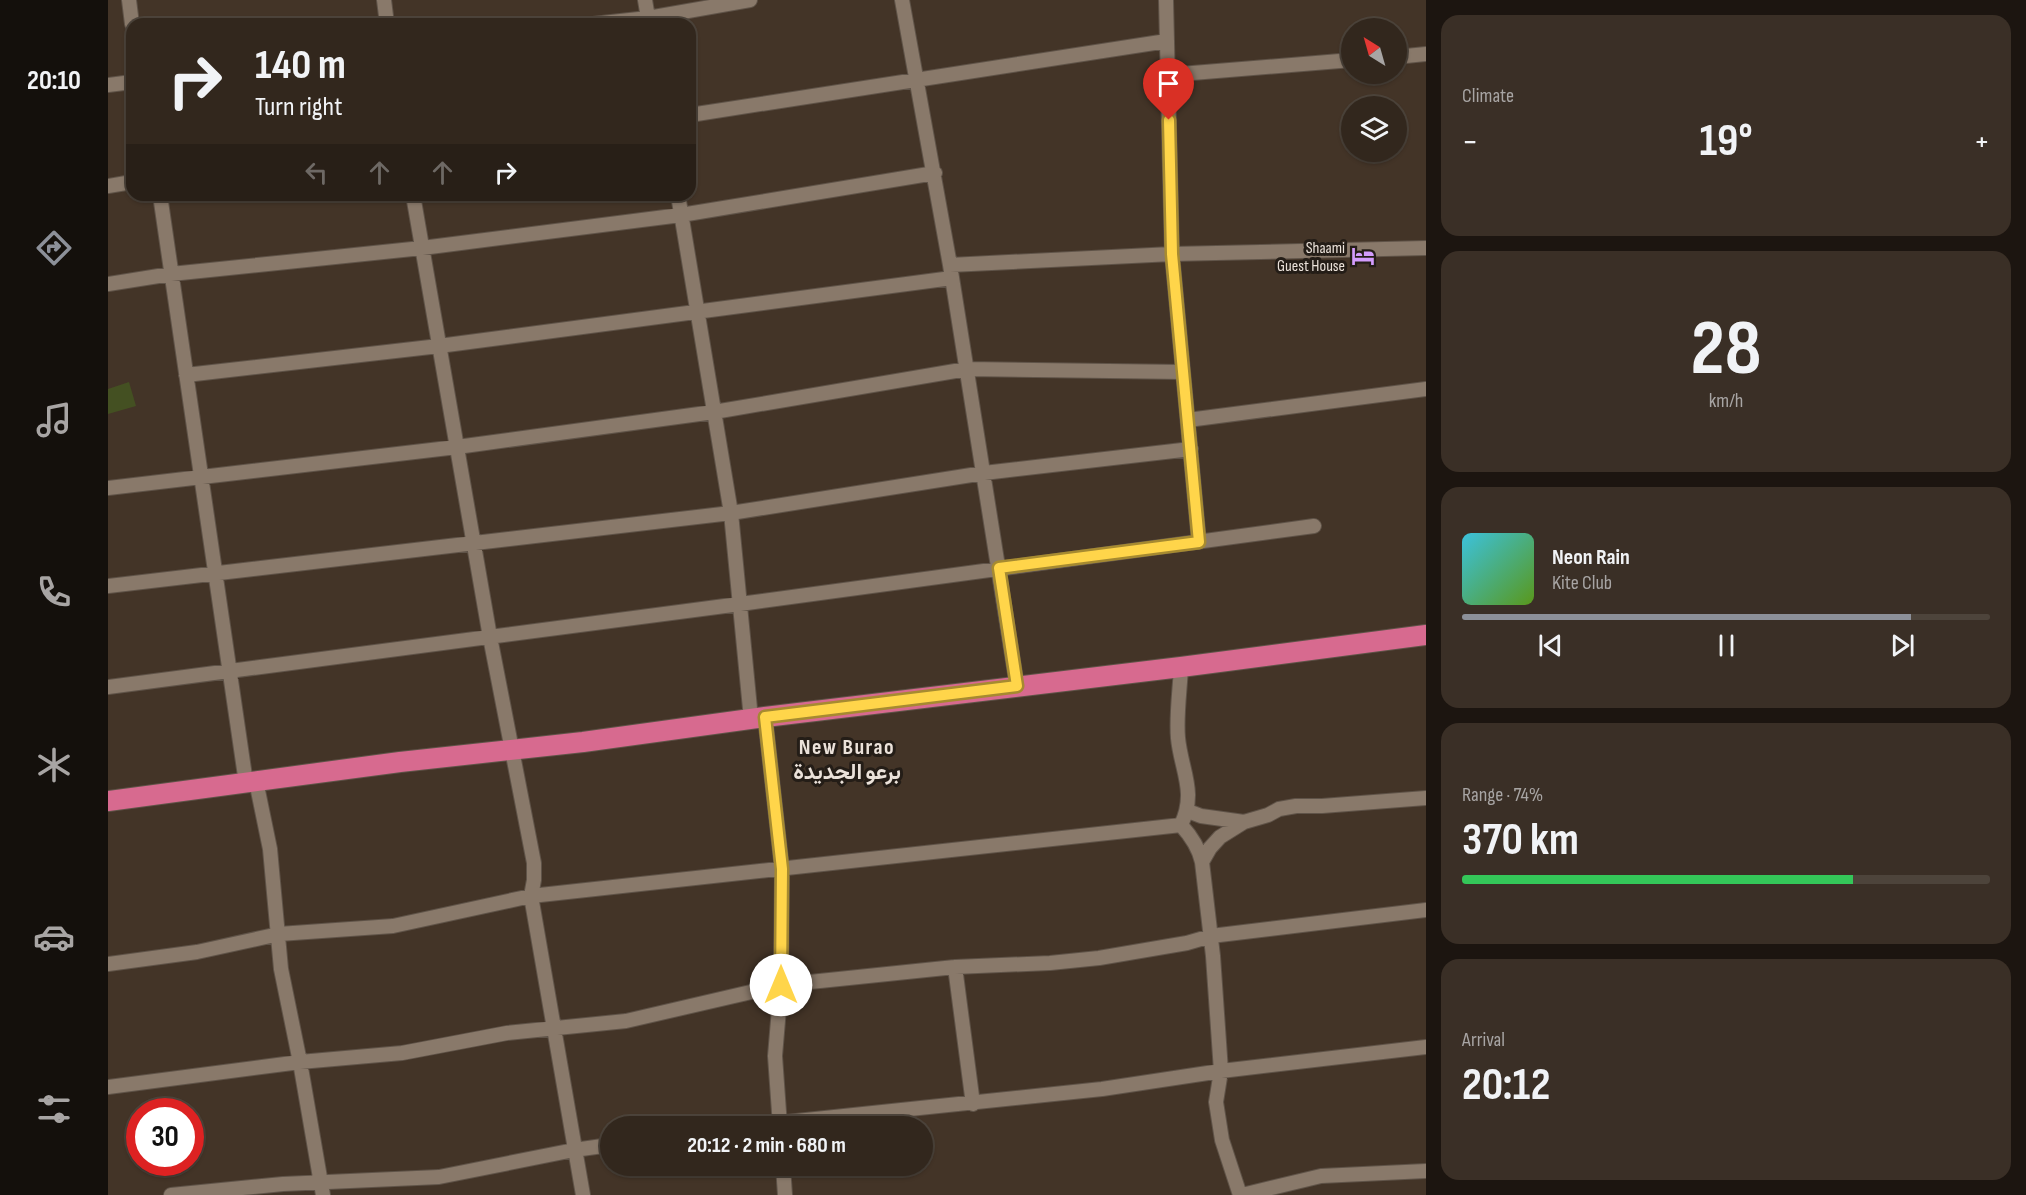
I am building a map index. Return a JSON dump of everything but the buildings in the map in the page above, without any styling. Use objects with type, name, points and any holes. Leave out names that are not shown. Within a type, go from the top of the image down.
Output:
[{"type":"highway","points":[[108,801],[400,762],[583,742],[1426,635]]},
{"type":"street","points":[[129,0],[131,18]]},
{"type":"street","points":[[384,0],[386,18]]},
{"type":"street","points":[[645,0],[648,18]]},
{"type":"street","points":[[663,18],[750,0]]},
{"type":"street","points":[[902,0],[935,173],[1017,686]]},
{"type":"street","points":[[1166,0],[1172,254],[1199,542]]},
{"type":"street","points":[[696,114],[1167,42]]},
{"type":"street","points":[[1407,56],[1426,54]]},
{"type":"street","points":[[1168,75],[1341,61]]},
{"type":"street","points":[[108,85],[126,83]]},
{"type":"street","points":[[108,284],[171,274],[422,248],[681,215],[935,173]]},
{"type":"street","points":[[108,186],[126,183]]},
{"type":"street","points":[[160,201],[230,672],[251,782],[270,849],[281,969],[323,1188]]},
{"type":"street","points":[[414,201],[490,638],[534,863],[531,896],[583,1195]]},
{"type":"street","points":[[679,201],[731,513],[740,604],[782,869],[781,985],[775,1056],[779,1116]]},
{"type":"street","points":[[186,375],[439,346],[951,271],[1172,254],[1426,248]]},
{"type":"street","points":[[108,488],[457,447],[714,412],[967,369],[1184,372]]},
{"type":"street","points":[[1188,420],[1426,389]]},
{"type":"street","points":[[108,586],[731,513],[984,473],[1191,449]]},
{"type":"street","points":[[108,687],[490,638],[1314,526]]},
{"type":"street","points":[[1181,667],[1178,738],[1187,774],[1188,811],[1181,825]]},
{"type":"street","points":[[1202,862],[1220,837],[1244,822],[1280,809],[1426,798]]},
{"type":"street","points":[[1188,811],[1201,816],[1244,822]]},
{"type":"street","points":[[108,964],[197,952],[279,934],[393,926],[531,896],[1181,825]]},
{"type":"street","points":[[1181,825],[1200,853],[1202,862],[1211,936],[1221,1071],[1216,1102],[1222,1140],[1241,1195],[1321,1176],[1426,1171]]},
{"type":"street","points":[[108,1087],[300,1062],[402,1053],[507,1033],[626,1021],[781,985],[955,967],[1050,963],[1099,958],[1187,943],[1211,936],[1426,910]]},
{"type":"street","points":[[955,967],[973,1104]]},
{"type":"street","points":[[859,1116],[1102,1089],[1221,1071],[1426,1047]]},
{"type":"street","points":[[171,1195],[323,1188],[439,1177],[600,1146]]},
{"type":"street","points":[[784,1176],[785,1195]]},
{"type":"green space","points":[[129,382],[136,406],[108,414],[108,389]]},
{"type":"place","name":"Shaami Guest House","points":[[1363,256]]},
{"type":"district","name":"New Burao برعو الجديدة","points":[[847,758]]},
{"type":"route","points":[[781,985],[782,869],[765,717],[1017,686],[999,568],[1199,542],[1172,254],[1169,120]]}]
